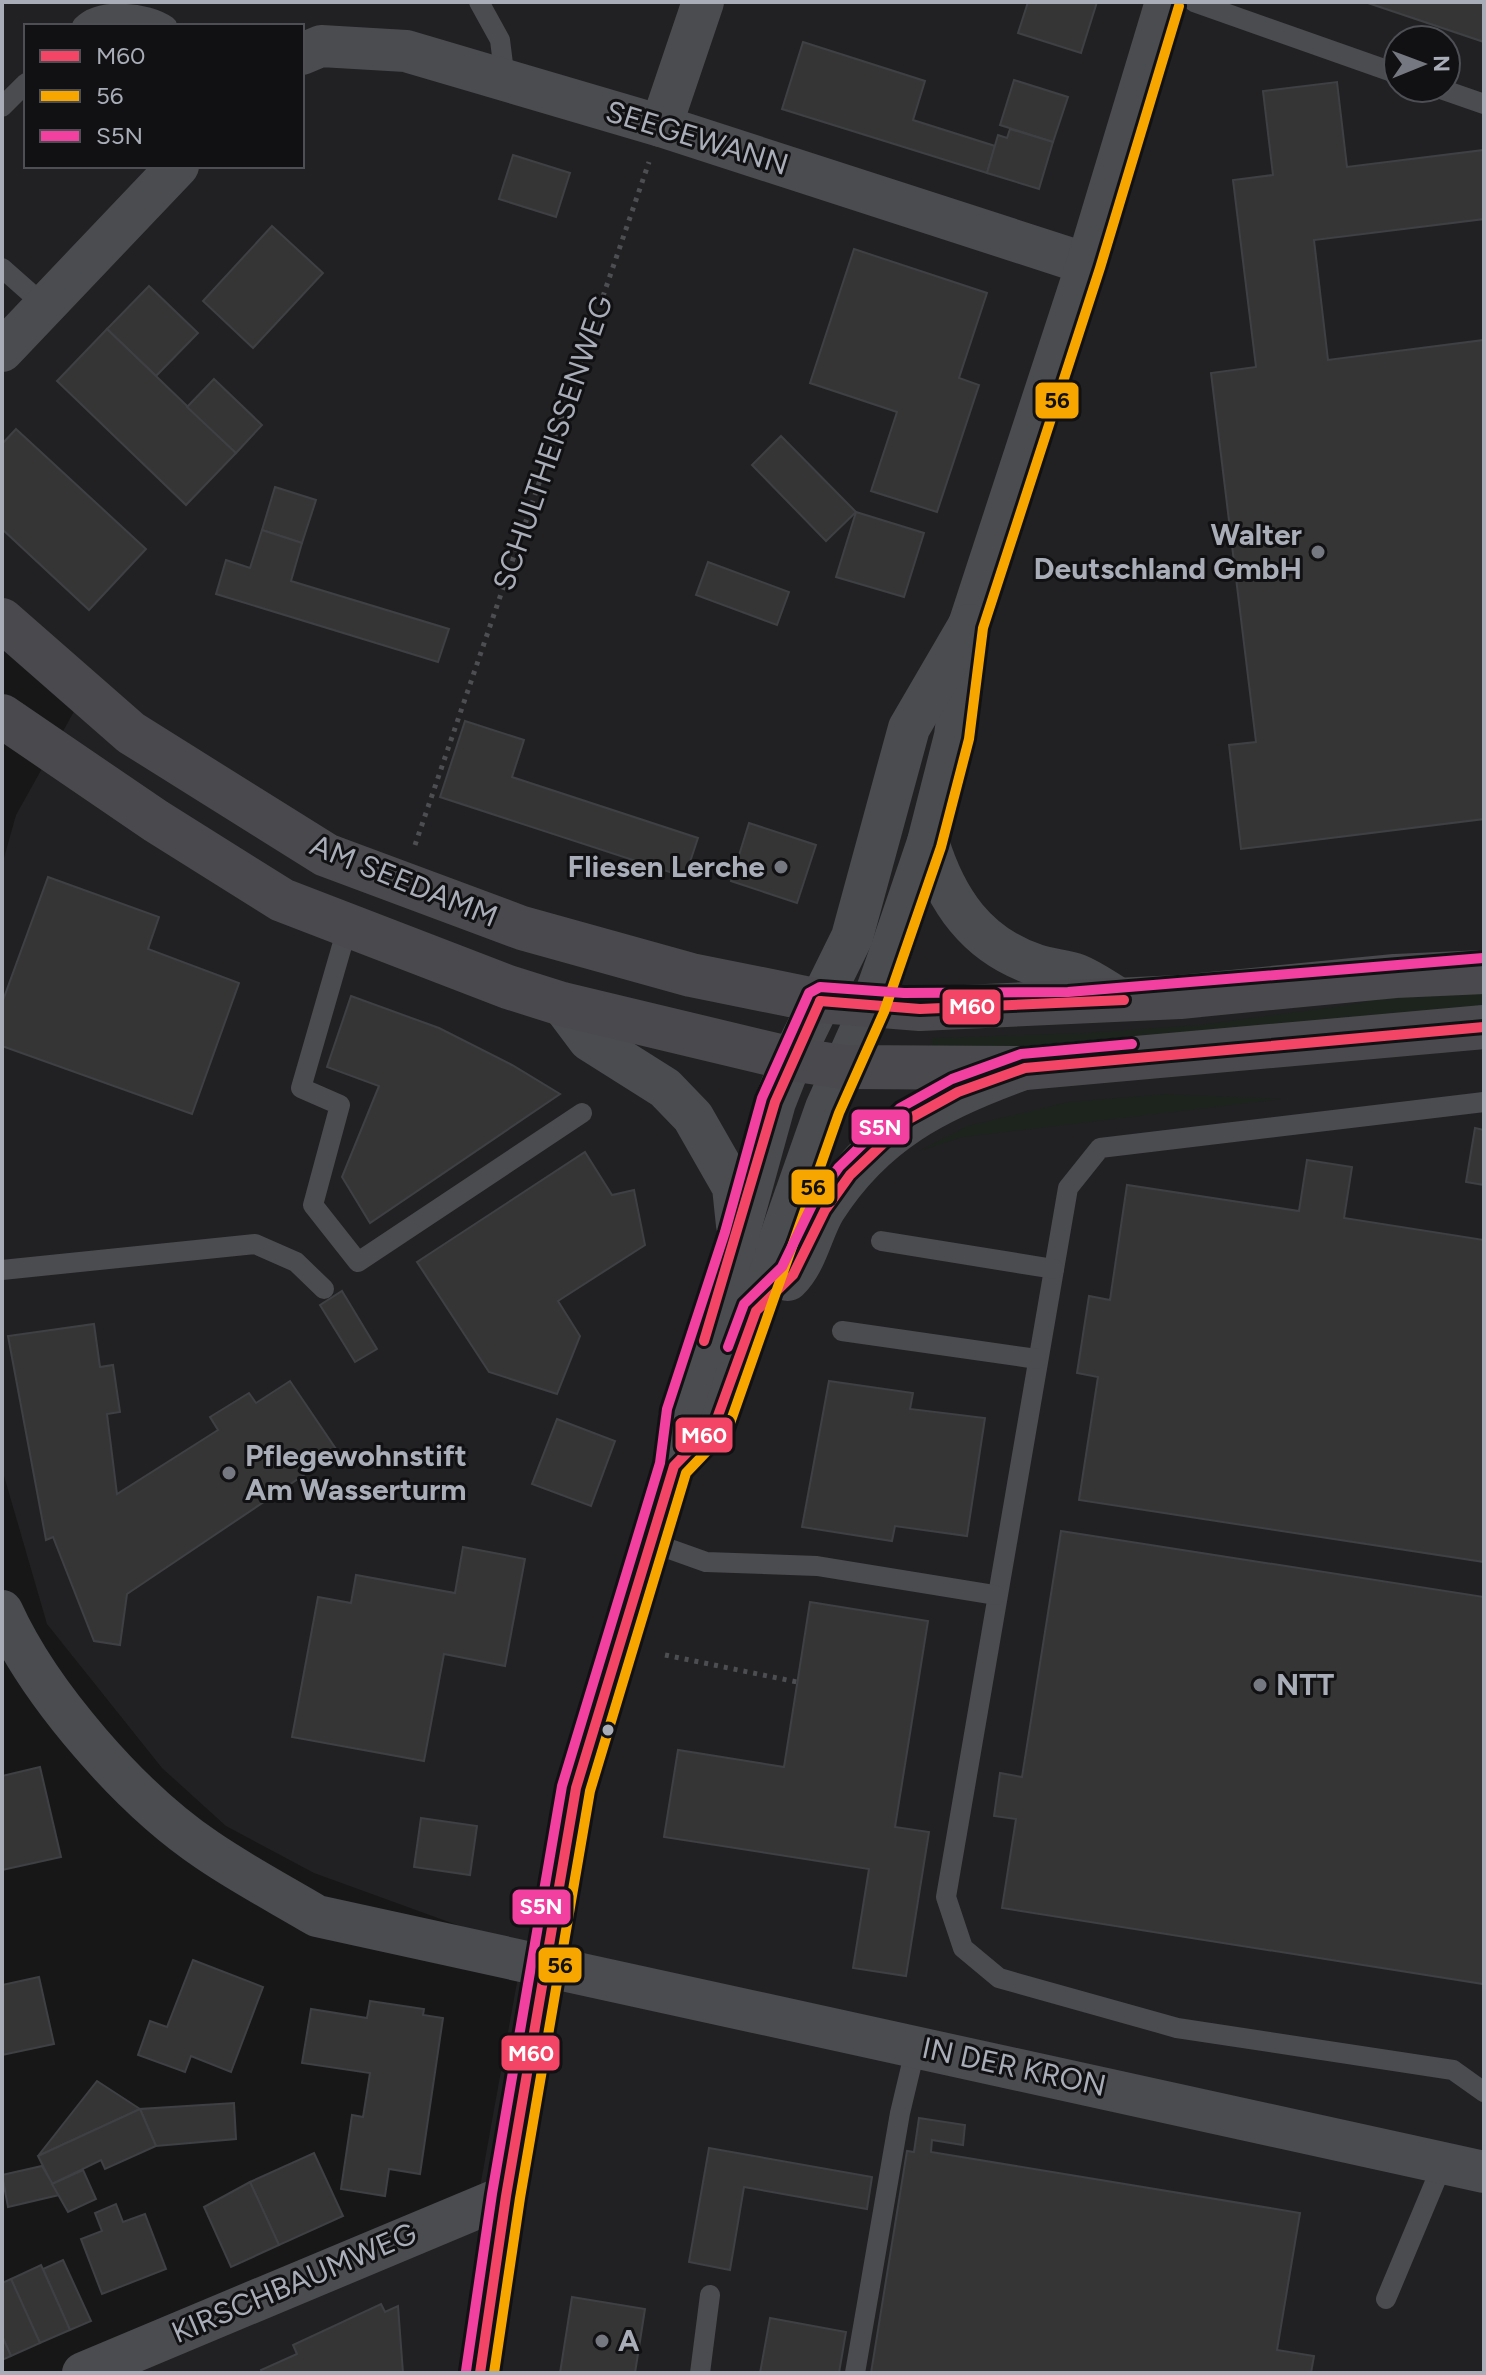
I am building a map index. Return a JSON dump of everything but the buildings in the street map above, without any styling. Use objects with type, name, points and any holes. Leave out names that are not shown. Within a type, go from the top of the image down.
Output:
[{"type":"main road","name":"AM SEEDAMM","points":[[2,620],[131,733],[326,855],[577,945],[691,975],[820,1001],[871,1007],[998,1007],[1484,972]]},
{"type":"main road","name":"AM SEEDAMM","points":[[2,716],[144,813],[282,900],[508,987],[562,1004],[792,1059],[843,1067],[1025,1068],[1484,1027]]},
{"type":"street","points":[[661,126],[703,2]]},
{"type":"street","points":[[674,1466],[715,1424],[843,1067],[871,1007],[928,842],[955,736],[969,625],[1087,264],[1166,2]]},
{"type":"street","name":"SEEGEWANN","points":[[304,53],[321,46],[406,51],[661,126],[1087,264]]},
{"type":"street","points":[[2,351],[176,168]]},
{"type":"street","points":[[480,2373],[544,1964],[576,1788],[674,1466],[680,1413],[738,1236],[775,1102],[792,1059],[852,937],[909,728],[969,625]]},
{"type":"street","points":[[928,842],[951,898],[975,931],[1002,951],[1038,966],[1079,975],[1121,1000]]},
{"type":"street","points":[[562,1004],[589,1040],[665,1088],[693,1117],[733,1187],[738,1236]]},
{"type":"street","points":[[756,1311],[793,1275],[825,1210],[850,1175],[909,1119],[958,1092],[1025,1068]]},
{"type":"street","name":"IN DER KRON","points":[[2,1611],[51,1692],[124,1782],[205,1849],[317,1916],[1484,2172]]},
{"type":"street","name":"KIRSCHBAUMWEG","points":[[83,2373],[506,2196]]},
{"type":"lane","points":[[479,2],[500,40],[505,80]]},
{"type":"lane","points":[[1194,2],[1382,68]]},
{"type":"lane","points":[[84,24],[127,13],[161,24]]},
{"type":"lane","points":[[2,107],[24,85]]},
{"type":"lane","points":[[1462,96],[1484,104]]},
{"type":"lane","points":[[2,268],[45,306]]},
{"type":"lane","points":[[348,925],[301,1088],[340,1105],[313,1205],[358,1262],[582,1113]]},
{"type":"lane","points":[[1484,1102],[1100,1148],[1068,1188],[995,1595],[946,1897],[963,1948],[999,1978],[1177,2028],[1453,2070],[1484,2092]]},
{"type":"lane","points":[[881,1241],[1054,1269]]},
{"type":"lane","points":[[2,1270],[255,1244],[296,1262],[324,1289]]},
{"type":"lane","points":[[842,1331],[1037,1359]]},
{"type":"lane","points":[[650,1542],[706,1562],[817,1566],[995,1595]]},
{"type":"lane","points":[[855,2373],[900,2113],[916,2046]]},
{"type":"lane","points":[[1386,2299],[1443,2163]]},
{"type":"lane","points":[[700,2373],[710,2295]]},
{"type":"path","name":"SCHULTHEISSENWEG","points":[[404,884],[661,126]]},
{"type":"path","points":[[665,1655],[797,1682]]},
{"type":"shaded area","points":[[2,2],[1484,2],[1484,2373],[126,2373],[473,2226],[523,1949],[314,1873],[226,1826],[162,1768],[47,1624],[2,1469],[2,865],[16,815],[95,674],[2,596]]},
{"type":"shaded area","points":[[1484,988],[1484,1007],[1119,1042],[930,1050],[932,1038],[1199,1025],[1355,1004],[1406,992]]},
{"type":"shaded area","points":[[1165,1094],[1282,1099],[963,1137],[919,1151],[967,1126],[1069,1102]]},
{"type":"transit line","name":"56","points":[[494,2373],[520,2198],[590,1791],[686,1473],[728,1429],[839,1113],[884,1012],[941,847],[969,739],[983,628],[1100,268],[1179,6]]},
{"type":"transit line","name":"S5N","points":[[466,2371],[492,2194],[562,1786],[660,1463],[667,1409],[725,1232],[762,1098],[809,993],[820,987],[904,993],[1068,992],[1483,958]]},
{"type":"transit line","name":"M60","points":[[820,1001],[920,1009],[1124,1000]]},
{"type":"transit line","name":"M60","points":[[704,1341],[775,1102],[820,1001]]},
{"type":"transit line","name":"M60","points":[[480,2373],[506,2196],[576,1788],[674,1466],[715,1424],[756,1311],[793,1275],[825,1210],[850,1175],[909,1119],[958,1092],[1025,1068],[1484,1027]]},
{"type":"transit line","name":"S5N","points":[[728,1347],[744,1304],[782,1267],[813,1203],[839,1167],[900,1108],[952,1079],[1021,1054],[1132,1044]]},
{"type":"place","name":"Walter Deutschland GmbH","points":[[1318,552]]},
{"type":"place","name":"Fliesen Lerche","points":[[781,867]]},
{"type":"place","name":"Pflegewohnstift Am Wasserturm","points":[[229,1473]]},
{"type":"place","name":"NTT","points":[[1260,1685]]},
{"type":"place","name":"A","points":[[602,2341]]}]
